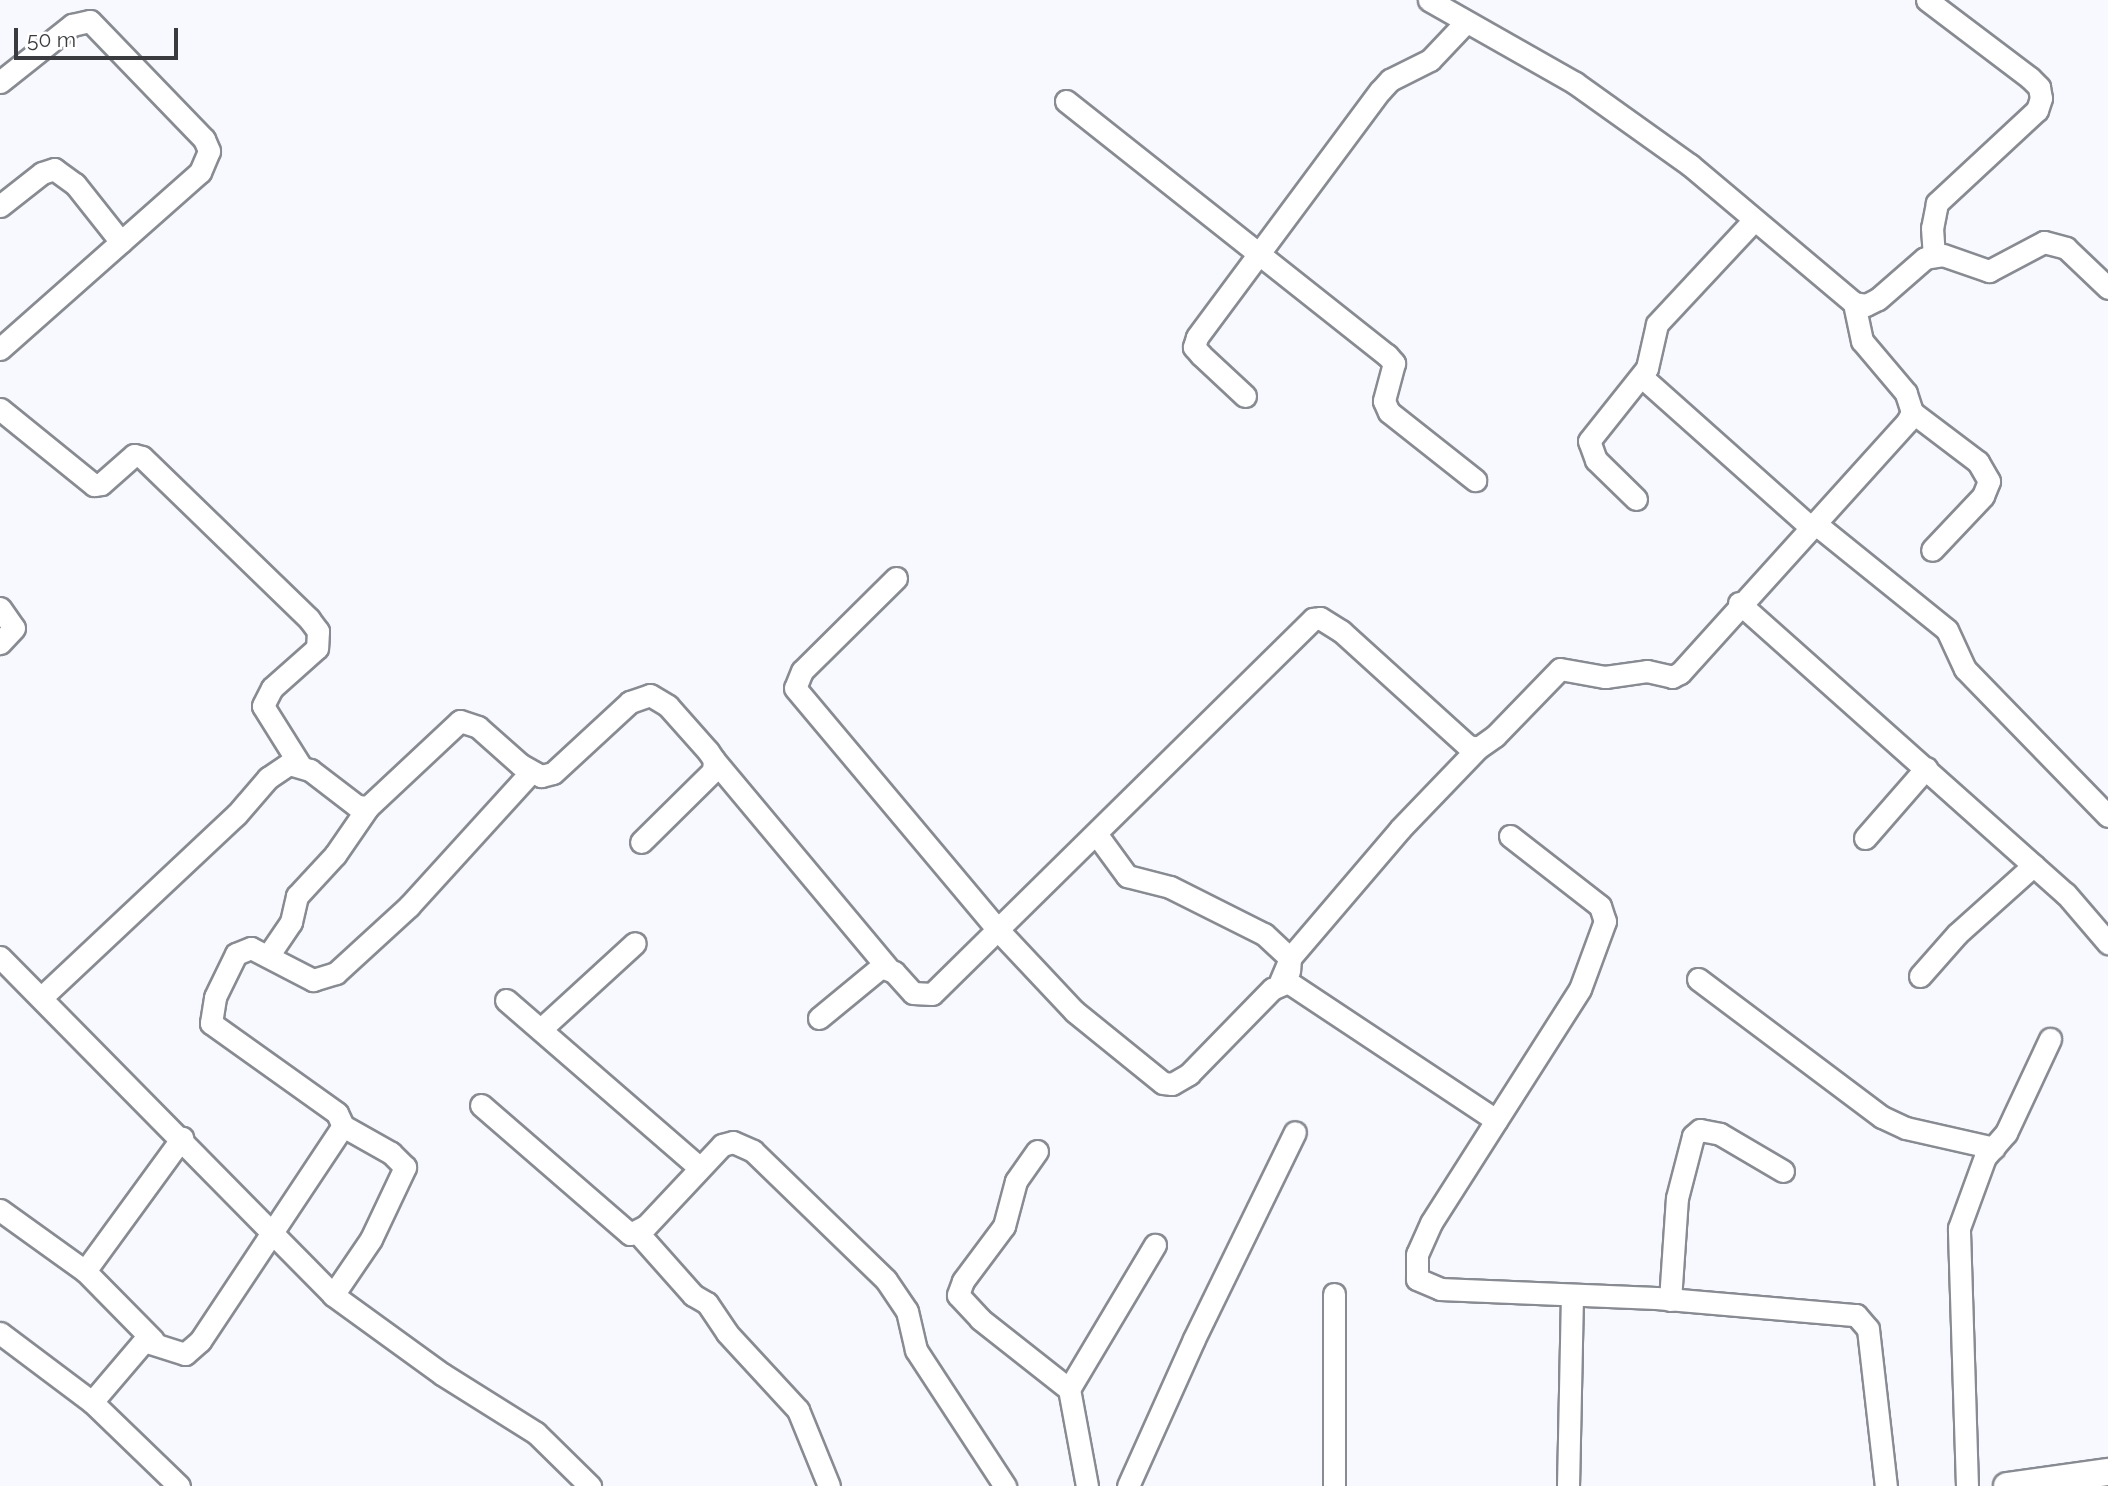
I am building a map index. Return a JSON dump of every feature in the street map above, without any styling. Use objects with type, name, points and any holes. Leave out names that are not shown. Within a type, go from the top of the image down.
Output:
[{"type":"street","points":[[1429,0],[1465,23],[1512,44],[1575,83],[1690,165],[1854,303],[1866,305],[1878,299],[1934,256]]},
{"type":"street","points":[[1927,0],[2030,78],[2039,87],[2041,98],[2036,110],[1937,203],[1932,228],[1934,256]]},
{"type":"street","points":[[0,82],[72,25],[90,21],[204,139],[209,150],[200,172],[0,349]]},
{"type":"street","points":[[1245,396],[1194,347],[1208,318],[1390,80],[1430,60],[1465,23]]},
{"type":"street","points":[[1066,102],[1260,250],[1387,355],[1394,363],[1384,401],[1389,412],[1475,480]]},
{"type":"street","points":[[0,206],[42,173],[54,169],[75,184],[121,242]]},
{"type":"street","points":[[1636,499],[1596,460],[1589,441],[1642,377],[1657,324],[1754,220]]},
{"type":"street","points":[[1934,256],[1989,271],[2035,245],[2054,243],[2108,288]]},
{"type":"street","points":[[1854,303],[1862,341],[1906,393],[1912,412],[1978,462],[1989,481],[1983,496],[1931,550]]},
{"type":"street","points":[[1642,377],[1807,524],[1817,525],[1947,630],[1965,668],[2108,816]]},
{"type":"street","points":[[0,409],[94,485],[101,484],[134,455],[142,457],[309,619],[318,631],[317,648],[272,688],[263,706],[300,765],[357,806],[368,807]]},
{"type":"street","points":[[896,578],[802,671],[795,688],[998,930],[1074,1011],[1163,1083],[1172,1084],[1189,1074],[1284,982],[1290,958],[1400,829],[1478,748],[1495,737],[1560,669],[1605,677],[1647,671],[1672,677],[1898,436],[1912,412]]},
{"type":"street","points":[[1740,603],[2034,865],[2108,943]]},
{"type":"street","points":[[0,608],[14,628],[0,643]]},
{"type":"street","points":[[268,956],[291,922],[297,896],[341,848],[368,807],[460,721],[478,727],[531,772],[553,773],[630,702],[650,695],[668,706],[888,968],[913,993],[932,994],[1097,835],[1313,619],[1329,622],[1468,746],[1478,748]]},
{"type":"street","points":[[641,842],[706,781],[714,760]]},
{"type":"street","points":[[42,997],[237,814],[280,767],[300,765]]},
{"type":"street","points":[[1866,838],[1927,768]]},
{"type":"street","points":[[333,1295],[370,1239],[405,1167],[391,1153],[343,1126],[337,1113],[211,1023],[215,997],[236,954],[251,948],[313,980],[336,973],[409,906],[531,772]]},
{"type":"street","points":[[1097,835],[1127,876],[1170,887],[1264,934],[1290,958]]},
{"type":"street","points":[[1510,836],[1600,906],[1605,921],[1580,989],[1421,1242],[1417,1279],[1440,1289],[1670,1300],[1840,1313],[1863,1319],[1868,1329],[1886,1486]]},
{"type":"street","points":[[1920,976],[1958,933],[2034,865]]},
{"type":"street","points":[[541,1029],[635,943]]},
{"type":"street","points":[[819,1018],[874,971],[888,968]]},
{"type":"street","points":[[5,970],[42,997],[333,1295],[442,1374],[536,1433],[590,1486]]},
{"type":"street","points":[[1698,979],[1882,1117],[1906,1128],[1994,1148]]},
{"type":"street","points":[[1284,982],[1496,1120]]},
{"type":"street","points":[[506,1000],[699,1167]]},
{"type":"street","points":[[1967,1486],[1958,1239],[1978,1175],[2019,1110],[2050,1039]]},
{"type":"street","points":[[481,1105],[621,1228],[638,1233],[693,1295],[707,1303],[727,1333],[798,1410],[829,1486]]},
{"type":"street","points":[[0,1210],[85,1270],[152,1340],[178,1354],[191,1351],[275,1235],[343,1126]]},
{"type":"street","points":[[1670,1300],[1676,1198],[1693,1136],[1700,1130],[1720,1134],[1783,1171]]},
{"type":"street","points":[[1128,1486],[1194,1339],[1295,1132]]},
{"type":"street","points":[[85,1270],[182,1138]]},
{"type":"street","points":[[638,1233],[722,1145],[733,1142],[753,1151],[886,1280],[907,1311],[916,1350],[1005,1486]]},
{"type":"street","points":[[1037,1151],[1016,1181],[1004,1226],[963,1281],[958,1296],[980,1319],[1069,1389],[1087,1486]]},
{"type":"street","points":[[1069,1389],[1155,1245]]},
{"type":"street","points":[[1334,1294],[1334,1486]]},
{"type":"street","points":[[1568,1486],[1572,1295]]},
{"type":"street","points":[[0,1333],[92,1402],[179,1486]]},
{"type":"street","points":[[92,1402],[136,1348],[152,1340]]},
{"type":"street","points":[[2007,1486],[2108,1472]]}]
